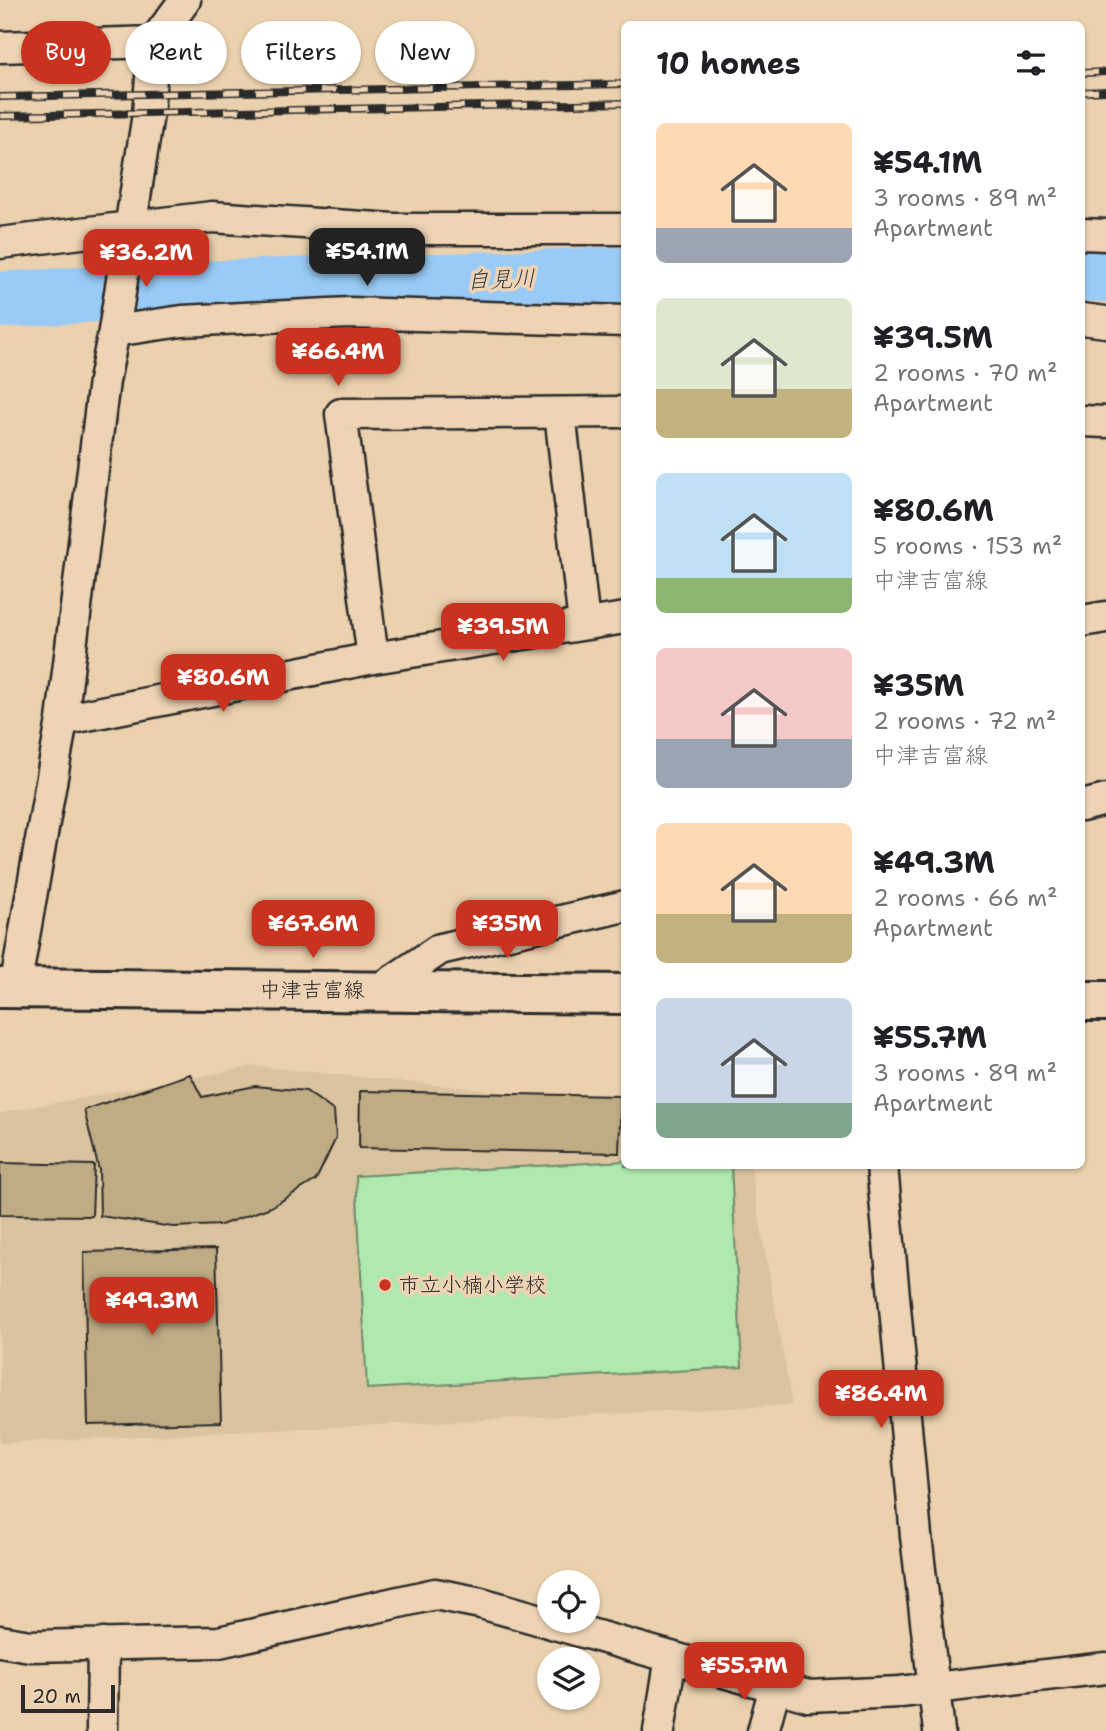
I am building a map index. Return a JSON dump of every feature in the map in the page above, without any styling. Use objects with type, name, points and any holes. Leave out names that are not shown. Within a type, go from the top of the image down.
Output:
[{"type":"main road","name":"中津吉富線","points":[[7,988],[621,994]]},
{"type":"main road","points":[[1085,1001],[1106,1001]]},
{"type":"street","points":[[170,21],[185,0]]},
{"type":"street","points":[[0,47],[125,43]]},
{"type":"street","points":[[7,988],[62,720],[104,381],[148,114],[150,84]]},
{"type":"street","points":[[0,243],[128,232],[212,217],[394,229],[621,229]]},
{"type":"street","points":[[1085,234],[1106,235]]},
{"type":"street","points":[[114,331],[182,321],[350,313],[621,321]]},
{"type":"street","points":[[1085,319],[1106,322]]},
{"type":"street","points":[[373,658],[341,414],[621,412]]},
{"type":"street","points":[[560,413],[584,624]]},
{"type":"street","points":[[1085,421],[1106,422]]},
{"type":"street","points":[[1085,620],[1106,617]]},
{"type":"street","points":[[62,720],[373,658],[621,619]]},
{"type":"street","points":[[1085,805],[1106,800]]},
{"type":"street","points":[[379,990],[440,950],[621,907]]},
{"type":"street","points":[[882,1169],[916,1536],[939,1731]]},
{"type":"street","points":[[0,1641],[30,1646],[219,1642],[435,1594],[481,1604],[808,1696],[933,1688],[1106,1668]]},
{"type":"street","points":[[103,1644],[103,1731]]},
{"type":"street","points":[[659,1731],[671,1657]]},
{"type":"street","points":[[763,1731],[775,1687]]},
{"type":"shaded area","name":"市立小楠小学校","points":[[255,1066],[621,1105],[621,1169],[751,1169],[792,1405],[0,1443],[0,1113]]},
{"type":"green space","points":[[621,1161],[621,1169],[731,1169],[742,1367],[367,1389],[356,1176]]},
{"type":"building","points":[[190,1074],[202,1097],[255,1086],[306,1091],[334,1111],[336,1138],[316,1180],[271,1207],[221,1225],[173,1227],[100,1216],[99,1170],[84,1110]]},
{"type":"building","points":[[360,1091],[621,1096],[619,1153],[359,1148]]},
{"type":"building","points":[[0,1163],[94,1165],[92,1216],[0,1215]]},
{"type":"building","points":[[216,1249],[221,1422],[88,1425],[84,1252]]},
{"type":"waterway","name":"自見川","points":[[1085,273],[1106,274]]},
{"type":"waterway","name":"自見川","points":[[0,300],[161,290],[621,275]]},
{"type":"railway","points":[[1085,73],[1106,72]]},
{"type":"railway","points":[[0,97],[621,84]]},
{"type":"railway","points":[[1085,92],[1106,91]]},
{"type":"railway","points":[[0,116],[621,103]]},
{"type":"place","name":"市立小楠小学校","points":[[385,1285]]}]
